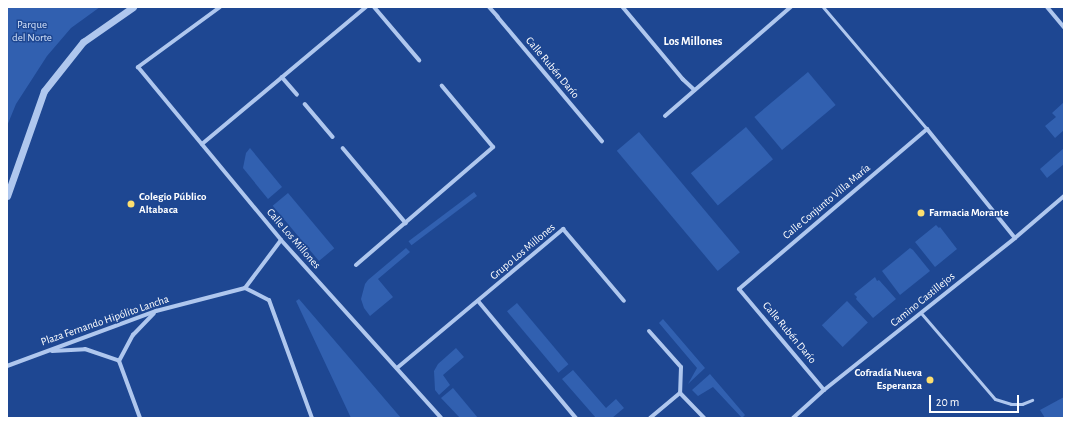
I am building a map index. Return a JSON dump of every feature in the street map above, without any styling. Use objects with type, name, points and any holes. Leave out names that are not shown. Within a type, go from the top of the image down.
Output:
[{"type":"street","points":[[7,196],[44,92],[83,42],[133,7]]},
{"type":"street","name":"Calle Los Millones","points":[[220,7],[138,67],[281,240],[441,418]]},
{"type":"street","points":[[202,144],[366,7]]},
{"type":"street","points":[[374,7],[419,60]]},
{"type":"street","name":"Calle Rubén Darío","points":[[489,7],[602,142]]},
{"type":"street","points":[[623,7],[683,79],[695,90]]},
{"type":"street","points":[[665,116],[791,7]]},
{"type":"street","points":[[1047,7],[1064,27]]},
{"type":"street","points":[[282,77],[296,94]]},
{"type":"street","points":[[356,265],[493,147],[442,86]]},
{"type":"street","points":[[305,104],[333,137]]},
{"type":"street","points":[[927,129],[1015,238]]},
{"type":"street","name":"Calle Conjunto Villa María","points":[[739,289],[927,129]]},
{"type":"street","points":[[342,148],[406,223]]},
{"type":"street","name":"Camino Castillejos","points":[[793,418],[824,390],[1015,238],[1064,196]]},
{"type":"street","name":"Grupo Los Millones","points":[[397,368],[563,229],[624,301]]},
{"type":"street","points":[[281,240],[245,288],[268,300],[312,418]]},
{"type":"street","name":"Plaza Fernando Hipólito Lancha","points":[[7,366],[156,311],[245,288]]},
{"type":"street","name":"Calle Rubén Darío","points":[[739,289],[824,390]]},
{"type":"street","points":[[478,301],[576,418]]},
{"type":"street","points":[[118,361],[133,335],[156,311]]},
{"type":"street","points":[[649,331],[681,366],[680,393],[704,418]]},
{"type":"street","points":[[48,351],[85,349],[118,361],[140,418]]},
{"type":"street","points":[[650,418],[680,393]]},
{"type":"lane","points":[[823,7],[927,129]]},
{"type":"lane","points":[[921,313],[995,399],[1012,404],[1022,404],[1032,400]]},
{"type":"green space","name":"Parque del Norte","points":[[7,7],[100,7],[71,28],[47,56],[16,104],[7,126]]},
{"type":"green space","points":[[808,72],[836,105],[782,150],[754,117]]},
{"type":"green space","points":[[1064,102],[1064,130],[1055,138],[1045,126],[1056,117],[1052,113]]},
{"type":"green space","points":[[746,127],[773,159],[718,205],[691,173]]},
{"type":"green space","points":[[639,132],[740,252],[718,271],[617,151]]},
{"type":"green space","points":[[250,148],[282,187],[268,199],[243,168],[246,153]]},
{"type":"green space","points":[[1064,148],[1064,164],[1047,178],[1040,169]]},
{"type":"green space","points":[[474,192],[477,196],[412,245],[409,241]]},
{"type":"green space","points":[[288,193],[334,248],[319,261],[273,206]]},
{"type":"green space","points":[[936,225],[939,228],[940,227],[957,249],[935,267],[915,242]]},
{"type":"green space","points":[[406,248],[410,252],[378,279],[393,297],[370,316],[364,308],[361,299],[365,284]]},
{"type":"green space","points":[[910,248],[930,271],[900,295],[882,271]]},
{"type":"green space","points":[[875,277],[877,281],[879,280],[896,299],[873,318],[856,299],[857,297],[854,294]]},
{"type":"green space","points":[[299,299],[401,418],[351,418],[296,301]]},
{"type":"green space","points":[[847,301],[868,323],[843,347],[822,325]]},
{"type":"green space","points":[[517,303],[568,364],[558,373],[507,311]]},
{"type":"green space","points":[[663,319],[705,368],[688,384],[697,368],[659,323]]},
{"type":"green space","points":[[456,348],[464,357],[443,375],[450,385],[439,395],[435,390],[434,371],[438,364]]},
{"type":"green space","points":[[573,370],[606,408],[616,399],[624,408],[612,418],[596,418],[562,379]]},
{"type":"green space","points":[[710,374],[745,415],[742,418],[713,387],[698,396],[692,390]]},
{"type":"green space","points":[[453,388],[478,418],[460,418],[441,398]]},
{"type":"green space","points":[[1064,397],[1064,418],[1045,418],[1040,410]]},
{"type":"place","name":"Colegio Público Altabaca","points":[[131,204]]},
{"type":"place","name":"Farmacia Morante","points":[[921,213]]},
{"type":"place","name":"Cofradía Nueva Esperanza","points":[[930,380]]},
{"type":"district","name":"Los Millones","points":[[693,42]]}]
